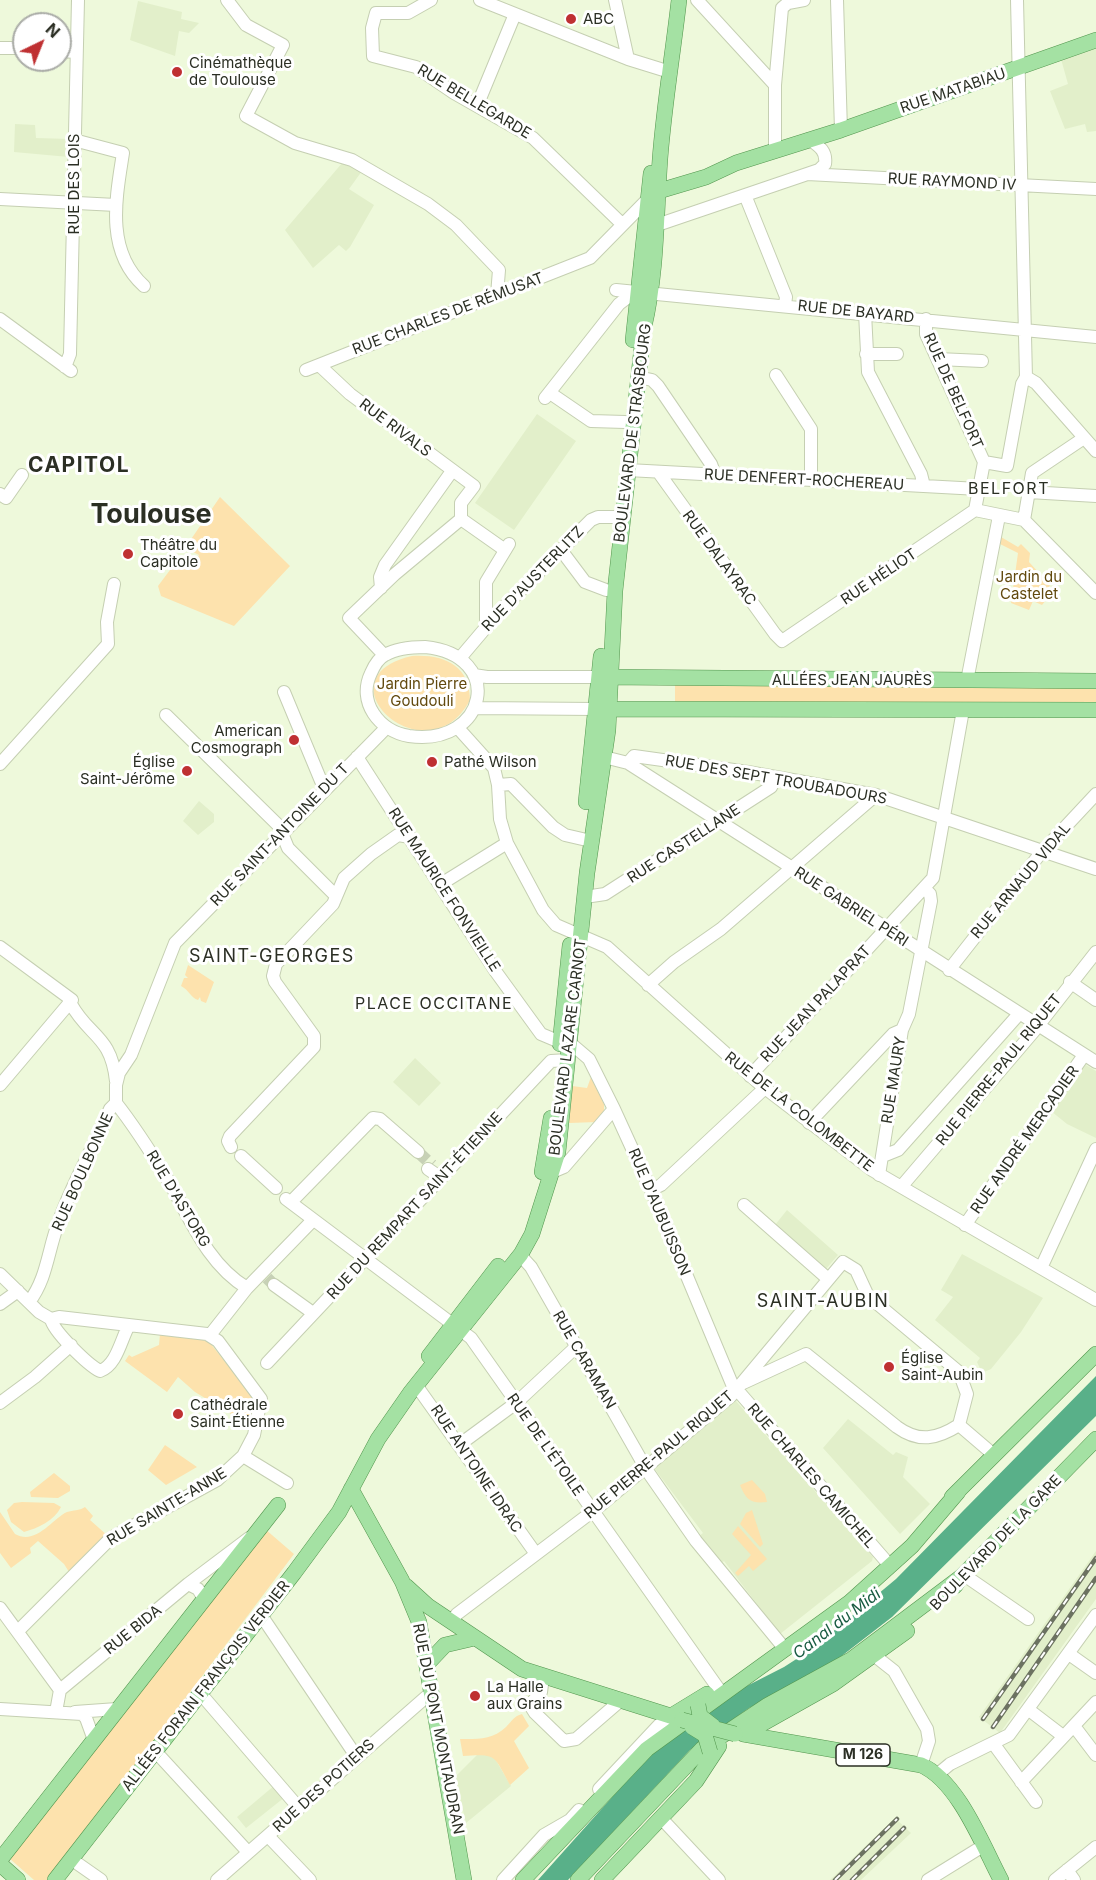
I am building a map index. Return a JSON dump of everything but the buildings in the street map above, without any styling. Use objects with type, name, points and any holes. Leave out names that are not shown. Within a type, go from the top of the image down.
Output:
[{"type":"main road","name":"BOULEVARD DE STRASBOURG","points":[[604,676],[606,590],[625,422],[644,291],[666,71],[670,0]]},
{"type":"main road","name":"BOULEVARD DE STRASBOURG","points":[[666,71],[679,0]]},
{"type":"main road","name":"RUE MATABIAU","points":[[654,195],[775,149],[842,130],[1096,40]]},
{"type":"main road","name":"BOULEVARD DE STRASBOURG","points":[[604,676],[628,470],[643,377],[644,291],[657,225],[654,195]]},
{"type":"main road","name":"ALLÉES JEAN JAURÈS","points":[[604,676],[698,679],[1096,681]]},
{"type":"main road","name":"BOULEVARD LAZARE CARNOT","points":[[576,935],[585,897],[586,841],[604,757],[604,676]]},
{"type":"main road","name":"ALLÉES JEAN JAURÈS","points":[[603,709],[1096,710]]},
{"type":"main road","name":"BOULEVARD LAZARE CARNOT","points":[[351,1489],[368,1450],[404,1392],[457,1327],[523,1258],[532,1234],[558,1152],[563,1060],[586,841],[603,709]]},
{"type":"main road","name":"BOULEVARD LAZARE CARNOT","points":[[361,1469],[522,1232],[546,1158],[563,1060]]},
{"type":"main road","points":[[523,1880],[647,1749],[850,1602],[912,1546],[990,1458],[1096,1354]]},
{"type":"main road","name":"BOULEVARD DE LA GARE","points":[[739,1732],[833,1684],[875,1656],[938,1606],[962,1576],[1096,1439]]},
{"type":"main road","points":[[351,1489],[402,1581],[420,1600],[522,1669],[718,1730],[739,1732]]},
{"type":"main road","name":"ALLÉES FORAIN FRANÇOIS VERDIER","points":[[55,1880],[339,1512],[351,1489]]},
{"type":"main road","points":[[677,1718],[828,1609],[885,1561],[958,1492]]},
{"type":"main road","points":[[18,1880],[0,1862],[278,1505]]},
{"type":"main road","points":[[578,1880],[708,1755],[739,1732],[852,1659],[962,1576]]},
{"type":"main road","name":"RUE DU PONT MONTAUDRAN","points":[[402,1581],[419,1622],[428,1663],[464,1880]]},
{"type":"main road","points":[[428,1663],[446,1645],[475,1638]]},
{"type":"main road","name":"BOULEVARD DE LA GARE","points":[[786,1741],[782,1727],[784,1720],[831,1689],[833,1684]]},
{"type":"main road","points":[[698,1702],[700,1716],[718,1730]]},
{"type":"main road","points":[[677,1718],[705,1735],[708,1755]]},
{"type":"main road","points":[[602,1880],[661,1818],[708,1755],[718,1730]]},
{"type":"main road","name":"M 126","points":[[739,1732],[921,1764],[939,1775],[957,1798],[1001,1880]]},
{"type":"street","name":"RUE DES LOIS","points":[[0,319],[68,369],[75,202],[75,52],[78,0]]},
{"type":"street","points":[[227,0],[246,25],[283,45],[246,116],[296,143],[352,160],[441,212],[499,270],[493,297]]},
{"type":"street","name":"RUE BELLEGARDE","points":[[431,0],[408,13],[376,13],[372,28],[373,56],[412,65],[533,138],[622,224]]},
{"type":"street","points":[[480,0],[628,59],[666,71]]},
{"type":"street","points":[[615,0],[628,59]]},
{"type":"street","points":[[697,0],[776,85]]},
{"type":"street","points":[[775,149],[776,85],[782,8],[788,3],[804,0]]},
{"type":"street","points":[[837,0],[842,130]]},
{"type":"street","points":[[1017,0],[1026,377],[1022,384],[1007,466],[984,462],[975,510],[1024,520],[1096,593]]},
{"type":"street","points":[[477,106],[515,14]]},
{"type":"street","points":[[74,140],[123,153],[116,189],[120,254],[144,286]]},
{"type":"street","points":[[657,225],[823,167],[825,159],[820,146],[809,140]]},
{"type":"street","name":"RUE RAYMOND IV","points":[[807,174],[1096,189]]},
{"type":"street","points":[[622,224],[654,195]]},
{"type":"street","points":[[745,195],[786,297],[785,305]]},
{"type":"street","points":[[0,199],[116,205]]},
{"type":"street","name":"RUE CHARLES DE RÉMUSAT","points":[[306,370],[590,258],[622,224]]},
{"type":"street","name":"RUE DE BAYARD","points":[[616,290],[1096,337]]},
{"type":"street","points":[[625,422],[590,427],[547,396],[619,304],[644,291]]},
{"type":"street","points":[[865,313],[868,372],[921,474],[924,486]]},
{"type":"street","name":"RUE DE BELFORT","points":[[926,319],[926,334],[984,462]]},
{"type":"street","points":[[866,354],[897,354]]},
{"type":"street","points":[[938,359],[982,361]]},
{"type":"street","name":"RUE RIVALS","points":[[320,365],[350,394],[474,486],[461,503],[461,519]]},
{"type":"street","points":[[776,375],[811,429],[811,480]]},
{"type":"street","points":[[643,377],[658,386],[711,464],[715,475]]},
{"type":"street","points":[[1026,377],[1036,383],[1096,451]]},
{"type":"street","points":[[1024,520],[1032,473],[1084,438]]},
{"type":"street","name":"RUE DENFERT-ROCHEREAU","points":[[628,470],[979,489]]},
{"type":"street","points":[[381,588],[380,577],[385,565],[452,471]]},
{"type":"street","name":"RUE DALAYRAC","points":[[659,473],[768,624],[783,641]]},
{"type":"street","points":[[3,496],[22,475]]},
{"type":"street","points":[[1029,492],[1096,496]]},
{"type":"street","name":"RUE HÉLIOT","points":[[783,641],[975,510]]},
{"type":"street","points":[[967,681],[999,516]]},
{"type":"street","name":"RUE D'AUSTERLITZ","points":[[460,658],[486,626],[594,518],[614,517]]},
{"type":"street","points":[[384,655],[350,618],[461,519],[508,547],[487,578],[484,587],[486,626]]},
{"type":"street","points":[[561,550],[585,582],[606,590]]},
{"type":"street","points":[[0,764],[108,644],[107,622],[114,584]]},
{"type":"street","points":[[425,647],[447,651],[460,658],[474,675],[477,697],[474,708],[458,728],[445,734],[427,737],[401,734],[386,728],[371,711],[366,692],[370,674],[384,655],[404,649],[425,647]]},
{"type":"street","points":[[474,675],[487,677],[604,676]]},
{"type":"street","points":[[284,692],[321,781],[327,788]]},
{"type":"street","points":[[474,708],[603,709]]},
{"type":"street","points":[[927,884],[935,873],[963,710]]},
{"type":"street","points":[[166,715],[282,833],[288,848],[336,896]]},
{"type":"street","name":"RUE SAINT-ANTOINE DU T","points":[[119,1063],[136,1042],[175,943],[386,728]]},
{"type":"street","points":[[458,728],[490,762],[498,785],[511,784],[553,827],[565,835],[586,841]]},
{"type":"street","name":"RUE DES SEPT TROUBADOURS","points":[[628,763],[634,756],[776,777],[876,795],[1096,869]]},
{"type":"street","name":"RUE MAURICE FONVIEILLE","points":[[357,757],[496,972],[545,1038],[565,1042]]},
{"type":"street","name":"RUE GABRIEL PÉRI","points":[[604,757],[628,763],[1096,1062]]},
{"type":"street","name":"RUE CASTELLANE","points":[[585,897],[605,894],[720,822],[771,787],[776,777]]},
{"type":"street","name":"RUE DE LA COLOMBETTE","points":[[498,785],[500,819],[507,843],[549,918],[561,928],[603,945],[750,1076],[879,1175],[1096,1300]]},
{"type":"street","name":"RUE ARNAUD VIDAL","points":[[949,970],[1044,850],[1096,794]]},
{"type":"street","points":[[648,985],[674,962],[721,928],[876,795]]},
{"type":"street","points":[[230,1143],[312,1050],[315,1043],[314,1036],[275,982],[273,976],[276,964],[333,904],[344,878],[371,854],[398,836],[410,837]]},
{"type":"street","points":[[441,884],[507,843]]},
{"type":"street","name":"RUE JEAN PALAPRAT","points":[[750,1076],[927,884]]},
{"type":"street","name":"RUE MAURY","points":[[879,1175],[902,1030],[909,1014],[931,898],[927,884]]},
{"type":"street","points":[[0,947],[71,1002],[119,1063]]},
{"type":"street","name":"RUE PIERRE-PAUL RIQUET","points":[[901,1187],[1096,952]]},
{"type":"street","points":[[1071,982],[1096,1000]]},
{"type":"street","points":[[0,1085],[71,1002]]},
{"type":"street","points":[[883,1156],[898,1150],[1019,1014]]},
{"type":"street","points":[[809,1123],[893,1034],[902,1030]]},
{"type":"street","name":"RUE D'AUBUISSON","points":[[565,1042],[590,1059],[651,1190],[728,1377],[738,1387]]},
{"type":"street","name":"RUE ANDRÉ MERCADIER","points":[[965,1224],[1084,1055]]},
{"type":"street","name":"RUE DU REMPART SAINT-ÉTIENNE","points":[[267,1363],[364,1258],[434,1171],[551,1061],[563,1060]]},
{"type":"street","name":"RUE BOULBONNE","points":[[30,1303],[42,1281],[58,1224],[71,1193],[110,1109],[116,1103],[119,1063]]},
{"type":"street","points":[[651,1190],[661,1185],[765,1088]]},
{"type":"street","name":"RUE D'ASTORG","points":[[116,1103],[168,1181],[199,1238],[226,1270],[247,1288]]},
{"type":"street","points":[[552,1172],[564,1167],[614,1109]]},
{"type":"street","name":"RUE DE L'ÉTOILE","points":[[416,1154],[380,1119],[371,1120],[289,1200],[475,1343],[718,1688]]},
{"type":"street","points":[[1041,1268],[1096,1149]]},
{"type":"street","points":[[241,1156],[276,1188]]},
{"type":"street","points":[[744,1205],[827,1278]]},
{"type":"street","points":[[0,1274],[30,1303],[53,1319],[210,1335],[247,1288],[267,1279],[313,1220]]},
{"type":"street","name":"RUE CARAMAN","points":[[523,1258],[646,1468],[696,1541],[780,1643]]},
{"type":"street","name":"RUE PIERRE-PAUL RIQUET","points":[[451,1622],[457,1614],[592,1512],[646,1468],[738,1387],[827,1278],[843,1262],[856,1270],[867,1296],[959,1372],[967,1394],[959,1425]]},
{"type":"street","points":[[267,1279],[314,1313]]},
{"type":"street","points":[[0,1304],[18,1291]]},
{"type":"street","points":[[53,1319],[52,1325],[71,1345],[96,1369],[103,1370],[117,1353],[129,1325]]},
{"type":"street","name":"RUE SAINTE-ANNE","points":[[18,1631],[111,1538],[217,1480],[243,1455],[254,1435],[259,1417],[261,1404],[258,1393],[218,1341],[210,1335]]},
{"type":"street","points":[[0,1403],[35,1377],[71,1345]]},
{"type":"street","points":[[459,1445],[516,1403],[576,1347]]},
{"type":"street","points":[[738,1387],[806,1354],[891,1423],[912,1436],[935,1438],[959,1425],[990,1458]]},
{"type":"street","name":"RUE ANTOINE IDRAC","points":[[416,1385],[536,1554]]},
{"type":"street","name":"RUE CHARLES CAMICHEL","points":[[738,1387],[885,1561]]},
{"type":"street","points":[[243,1455],[287,1483]]},
{"type":"street","points":[[204,1599],[198,1589],[188,1584],[255,1534]]},
{"type":"street","points":[[962,1576],[1028,1619]]},
{"type":"street","name":"RUE BIDA","points":[[60,1690],[188,1584]]},
{"type":"street","points":[[0,1608],[36,1654],[60,1690],[56,1712]]},
{"type":"street","points":[[261,1615],[356,1756]]},
{"type":"street","points":[[939,1775],[950,1764],[1009,1735],[1096,1615]]},
{"type":"street","points":[[1069,1654],[1096,1673]]},
{"type":"street","points":[[875,1656],[894,1671],[927,1729],[929,1741],[921,1764]]},
{"type":"street","points":[[543,1677],[541,1692],[530,1705],[535,1713],[564,1741],[569,1742],[614,1709],[620,1701]]},
{"type":"street","points":[[201,1693],[299,1808]]},
{"type":"street","name":"RUE DES POTIERS","points":[[217,1880],[356,1756],[426,1697],[433,1695]]},
{"type":"street","points":[[0,1708],[74,1713],[117,1709]]},
{"type":"street","points":[[1029,1710],[1064,1736]]},
{"type":"street","points":[[1021,1782],[1074,1726],[1094,1710]]},
{"type":"street","points":[[74,1713],[87,1718],[94,1740]]},
{"type":"street","points":[[503,1880],[544,1835],[570,1820],[658,1725],[677,1718]]},
{"type":"street","points":[[1074,1726],[1096,1755]]},
{"type":"street","points":[[993,1743],[1036,1802]]},
{"type":"street","points":[[156,1751],[248,1852]]},
{"type":"street","points":[[661,1818],[719,1880]]},
{"type":"street","points":[[268,1836],[310,1880]]},
{"type":"street","points":[[928,1880],[983,1846]]},
{"type":"street","points":[[1055,1880],[1070,1875],[1096,1847]]},
{"type":"street","points":[[71,1859],[101,1880]]},
{"type":"shaded area","points":[[138,1],[182,12],[181,19],[199,23],[189,33],[179,31],[175,56],[130,40]]},
{"type":"shaded area","points":[[1096,47],[1096,131],[1087,132],[1085,124],[1065,129],[1050,91],[1068,84],[1061,59]]},
{"type":"shaded area","points":[[15,124],[35,125],[36,138],[70,139],[69,157],[14,152]]},
{"type":"shaded area","points":[[343,162],[362,171],[349,189],[374,205],[350,247],[346,251],[339,245],[313,268],[285,230]]},
{"type":"shaded area","points":[[537,414],[576,441],[514,530],[475,503]]},
{"type":"shaded area","points":[[199,801],[214,814],[214,822],[198,835],[183,821]]},
{"type":"shaded area","points":[[415,1058],[441,1083],[419,1106],[393,1082]]},
{"type":"shaded area","points":[[1084,1064],[1096,1071],[1096,1138],[1067,1124],[1051,1111]]},
{"type":"shaded area","points":[[787,1210],[838,1255],[826,1269],[775,1225]]},
{"type":"shaded area","points":[[962,1254],[1043,1298],[1021,1332],[991,1369],[982,1373],[977,1362],[980,1358],[935,1320],[953,1297],[941,1290]]},
{"type":"shaded area","points":[[1096,1376],[1096,1416],[892,1617],[830,1665],[749,1708],[690,1750],[568,1880],[538,1880],[648,1757],[735,1692],[784,1667],[812,1649],[896,1579]]},
{"type":"shaded area","points":[[735,1400],[873,1557],[872,1561],[780,1634],[724,1561],[720,1564],[698,1537],[703,1533],[654,1468]]},
{"type":"shaded area","points":[[848,1419],[893,1455],[896,1452],[908,1457],[903,1477],[930,1504],[900,1534],[823,1448]]},
{"type":"shaded area","points":[[1096,1551],[1096,1599],[1000,1733],[979,1717]]},
{"type":"shaded area","points":[[477,1755],[494,1757],[511,1786],[466,1823],[455,1777]]},
{"type":"shaded area","points":[[275,1785],[285,1797],[246,1828],[237,1817]]},
{"type":"shaded area","points":[[895,1818],[911,1833],[861,1880],[830,1880]]},
{"type":"green space","points":[[220,497],[290,566],[234,626],[161,596],[158,586],[176,562],[191,569],[199,555],[185,548]]},
{"type":"green space","name":"Jardin du Castelet","points":[[1001,537],[1018,547],[1021,544],[1030,553],[1029,562],[1050,585],[1044,596],[1047,599],[1042,605],[1033,601],[1029,610],[1011,603],[1018,553],[1000,544]]},
{"type":"green space","name":"Jardin Pierre Goudouli","points":[[412,656],[444,660],[460,670],[465,678],[470,700],[451,722],[429,730],[407,727],[388,717],[376,701],[374,684],[385,668]]},
{"type":"green space","points":[[675,683],[1096,685],[1096,707],[675,704]]},
{"type":"green space","points":[[188,965],[214,982],[206,1003],[201,1001],[200,997],[196,999],[181,986],[184,978],[188,978],[185,975]]},
{"type":"green space","points":[[591,1077],[604,1104],[604,1112],[597,1122],[569,1123],[572,1086],[587,1088]]},
{"type":"green space","points":[[160,1334],[199,1338],[210,1343],[255,1399],[250,1424],[242,1412],[231,1414],[195,1392],[178,1377],[167,1392],[125,1361],[129,1355],[132,1357],[159,1345]]},
{"type":"green space","points":[[165,1445],[197,1467],[166,1485],[148,1470]]},
{"type":"green space","points":[[54,1473],[70,1486],[70,1491],[58,1498],[31,1497],[30,1492]]},
{"type":"green space","points":[[752,1480],[765,1494],[767,1502],[750,1500],[744,1494],[740,1485]]},
{"type":"green space","points":[[14,1503],[54,1503],[61,1507],[45,1523],[24,1532],[11,1522],[7,1510]]},
{"type":"green space","points":[[85,1507],[93,1516],[90,1520],[108,1536],[71,1575],[64,1564],[38,1541],[30,1548],[31,1553],[11,1568],[0,1553],[0,1512],[15,1534],[23,1537],[37,1534],[67,1512]]},
{"type":"green space","points":[[752,1510],[763,1544],[760,1547],[740,1524],[746,1513]]},
{"type":"green space","points":[[738,1526],[767,1559],[753,1571],[749,1566],[738,1576],[735,1573],[751,1555],[732,1534]]},
{"type":"green space","points":[[265,1529],[294,1554],[49,1880],[34,1880],[9,1858]]},
{"type":"green space","points":[[522,1714],[529,1726],[514,1741],[529,1768],[510,1785],[493,1758],[483,1755],[463,1756],[460,1739],[490,1737]]},
{"type":"tunnel","points":[[418,1152],[432,1165]]},
{"type":"tunnel","points":[[267,1278],[274,1285]]},
{"type":"railway","points":[[983,1719],[1096,1558]]},
{"type":"railway","points":[[993,1727],[1096,1578]]},
{"type":"railway","points":[[835,1880],[897,1819]]},
{"type":"railway","points":[[852,1880],[904,1828]]},
{"type":"place","name":"ABC","points":[[571,19]]},
{"type":"place","name":"Cinémathèque de Toulouse","points":[[177,72]]},
{"type":"place","name":"Théâtre du Capitole","points":[[128,554]]},
{"type":"place","name":"American Cosmograph","points":[[294,740]]},
{"type":"place","name":"Pathé Wilson","points":[[432,762]]},
{"type":"place","name":"Église Saint-Jérôme","points":[[187,771]]},
{"type":"place","name":"Église Saint-Aubin","points":[[889,1367]]},
{"type":"place","name":"Cathédrale Saint-Étienne","points":[[178,1414]]},
{"type":"place","name":"La Halle aux Grains","points":[[475,1696]]},
{"type":"district","name":"CAPITOL","points":[[79,466]]},
{"type":"district","name":"BELFORT","points":[[1009,489]]},
{"type":"district","name":"Toulouse","points":[[151,515]]},
{"type":"district","name":"SAINT-GEORGES","points":[[272,957]]},
{"type":"district","name":"PLACE OCCITANE","points":[[434,1004]]},
{"type":"district","name":"SAINT-AUBIN","points":[[823,1302]]},
{"type":"water label","name":"Canal du Midi","points":[[837,1624]]}]
